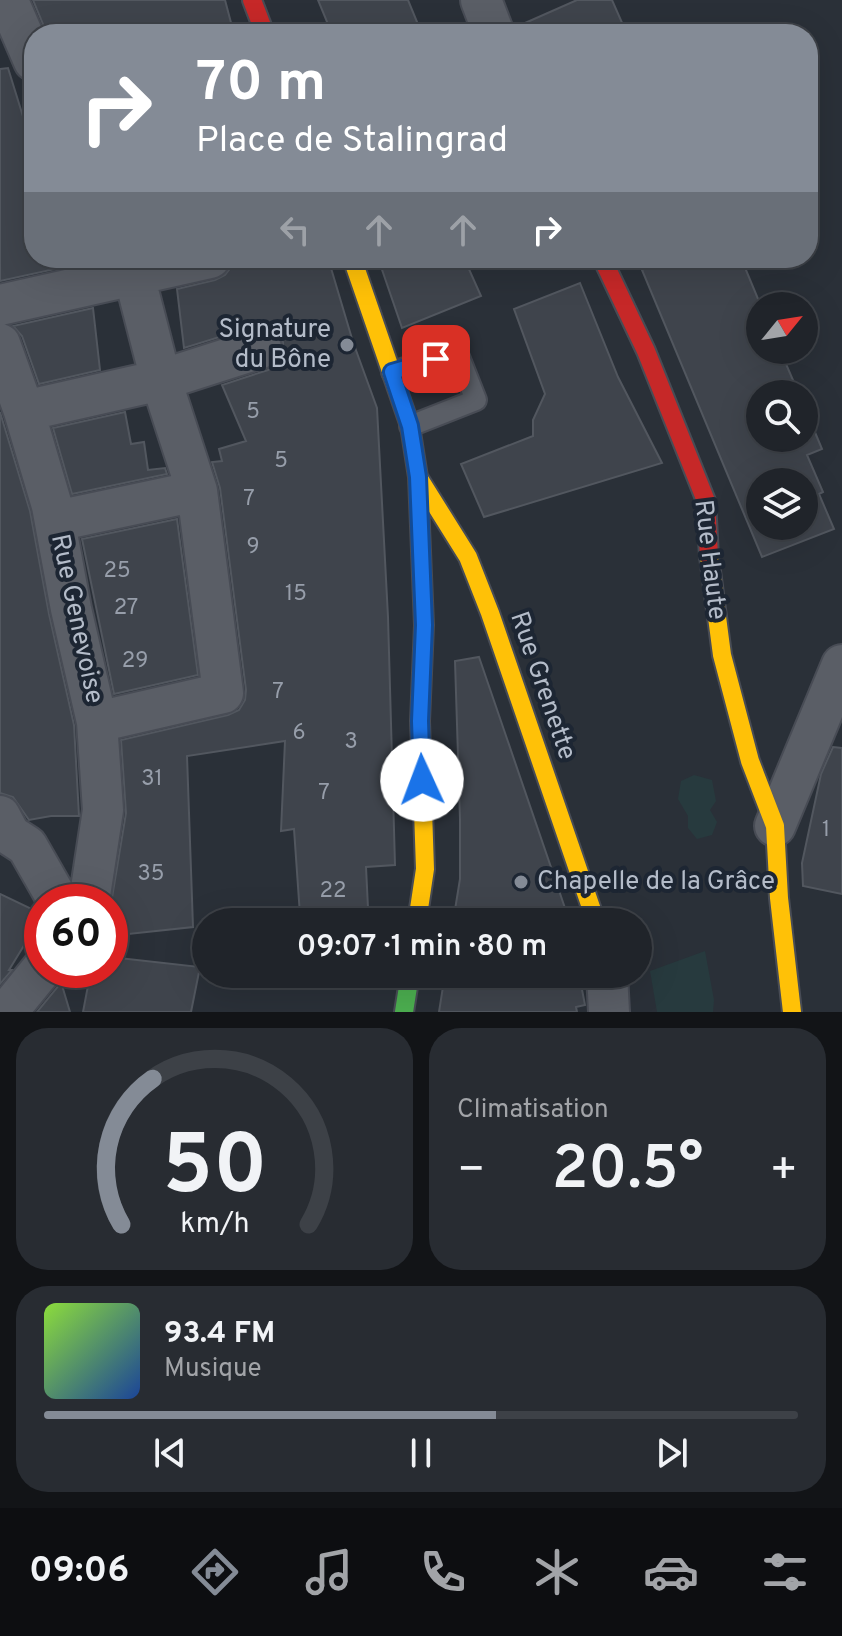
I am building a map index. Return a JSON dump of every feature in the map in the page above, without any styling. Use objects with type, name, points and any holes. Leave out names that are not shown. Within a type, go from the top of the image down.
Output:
[{"type":"street","points":[[0,3],[8,0],[24,38]]},
{"type":"street","points":[[252,0],[261,24]]},
{"type":"street","points":[[481,0],[490,24]]},
{"type":"street","points":[[0,305],[165,268]]},
{"type":"street","points":[[356,268],[410,426],[418,477],[424,625],[420,721],[425,869],[419,908]]},
{"type":"street","name":"Rue Haute","points":[[607,268],[646,351],[706,501],[710,580],[722,655],[750,761],[775,826],[779,898],[792,1012]]},
{"type":"street","points":[[97,722],[223,693],[197,491],[161,380],[134,275]]},
{"type":"street","name":"Rue Genevoise","points":[[0,344],[24,411],[56,521],[71,609],[97,722],[103,810],[92,884]]},
{"type":"street","points":[[24,411],[161,380],[261,348]]},
{"type":"street","name":"Rue Grenette","points":[[418,477],[468,557],[591,908]]},
{"type":"street","points":[[56,521],[197,491]]},
{"type":"street","points":[[775,826],[842,665]]},
{"type":"street","points":[[0,816],[10,835],[27,846],[49,884]]},
{"type":"street","points":[[7,1012],[27,988]]},
{"type":"street","points":[[404,1012],[408,988]]},
{"type":"street","points":[[608,988],[609,1012]]},
{"type":"lane","points":[[392,372],[457,352],[476,400],[410,426]]},
{"type":"green space","points":[[694,775],[712,780],[716,801],[710,810],[717,822],[712,835],[697,839],[688,828],[688,816],[678,799],[681,781]]},
{"type":"green space","points":[[705,951],[714,1000],[713,1012],[657,1012],[652,970]]},
{"type":"building","points":[[33,0],[225,0],[231,24],[43,24]]},
{"type":"building","points":[[318,0],[408,0],[418,24],[328,24]]},
{"type":"building","points":[[577,0],[612,0],[623,24],[523,24]]},
{"type":"building","points":[[8,68],[24,120],[24,268],[60,268],[0,281],[0,69]]},
{"type":"building","points":[[230,268],[331,268],[377,408],[388,617],[395,865],[366,867],[368,908],[300,908],[294,829],[281,831],[285,741],[187,756],[192,927],[128,934],[128,884],[114,884],[126,813],[121,740],[228,715],[239,710],[245,700],[220,488],[212,462],[222,461],[219,449],[246,441],[222,385],[277,364],[283,354],[283,342],[276,331],[267,326],[255,326],[184,348],[177,289],[215,280]]},
{"type":"building","points":[[381,268],[468,268],[481,296],[402,328]]},
{"type":"building","points":[[745,268],[755,292],[746,292],[746,364],[786,364],[793,380],[746,380],[746,452],[814,452],[807,455],[813,468],[746,468],[746,519],[642,270]]},
{"type":"building","points":[[580,283],[618,377],[662,463],[484,517],[461,464],[533,436],[533,420],[545,394],[514,309]]},
{"type":"building","points":[[93,308],[100,370],[39,384],[22,336],[13,326]]},
{"type":"building","points":[[0,412],[30,511],[74,725],[79,816],[29,820],[13,797],[0,793]]},
{"type":"building","points":[[125,412],[131,444],[144,442],[148,470],[165,468],[167,474],[72,494],[53,428]]},
{"type":"building","points":[[818,480],[823,492],[819,494],[834,529],[818,535]]},
{"type":"building","points":[[177,519],[198,675],[114,694],[82,539]]},
{"type":"building","points":[[755,540],[806,540],[762,557]]},
{"type":"building","points":[[479,657],[565,908],[455,908],[460,879],[460,819],[455,661]]},
{"type":"building","points":[[833,747],[842,748],[842,894],[803,886],[802,863],[821,774]]},
{"type":"building","points":[[0,894],[24,905],[24,945],[9,970],[12,970],[0,984]]},
{"type":"building","points":[[128,959],[192,966],[192,988],[196,988],[191,1012],[83,1012],[88,988],[128,988]]},
{"type":"building","points":[[57,988],[63,988],[70,1012],[37,1012]]},
{"type":"building","points":[[443,988],[582,988],[585,1005],[576,1007],[577,1012],[439,1012]]},
{"type":"traffic: fast","points":[[404,1012],[408,988]]},
{"type":"traffic: slow","points":[[355,268],[410,426],[418,477],[424,625],[420,721],[425,869],[419,908]]},
{"type":"traffic: slow","points":[[418,477],[468,557],[591,908]]},
{"type":"traffic: slow","points":[[709,556],[722,655],[750,761],[775,826],[779,898],[792,1012]]},
{"type":"traffic: jam","points":[[252,0],[261,24]]},
{"type":"traffic: jam","points":[[607,268],[646,351],[706,501],[709,556]]},
{"type":"place","name":"Signature du Bône","points":[[347,345]]},
{"type":"place","name":"Chapelle de la Grâce","points":[[521,882]]},
{"type":"route","points":[[422,780],[420,721],[424,625],[418,477],[410,426],[392,372],[436,359]]}]
